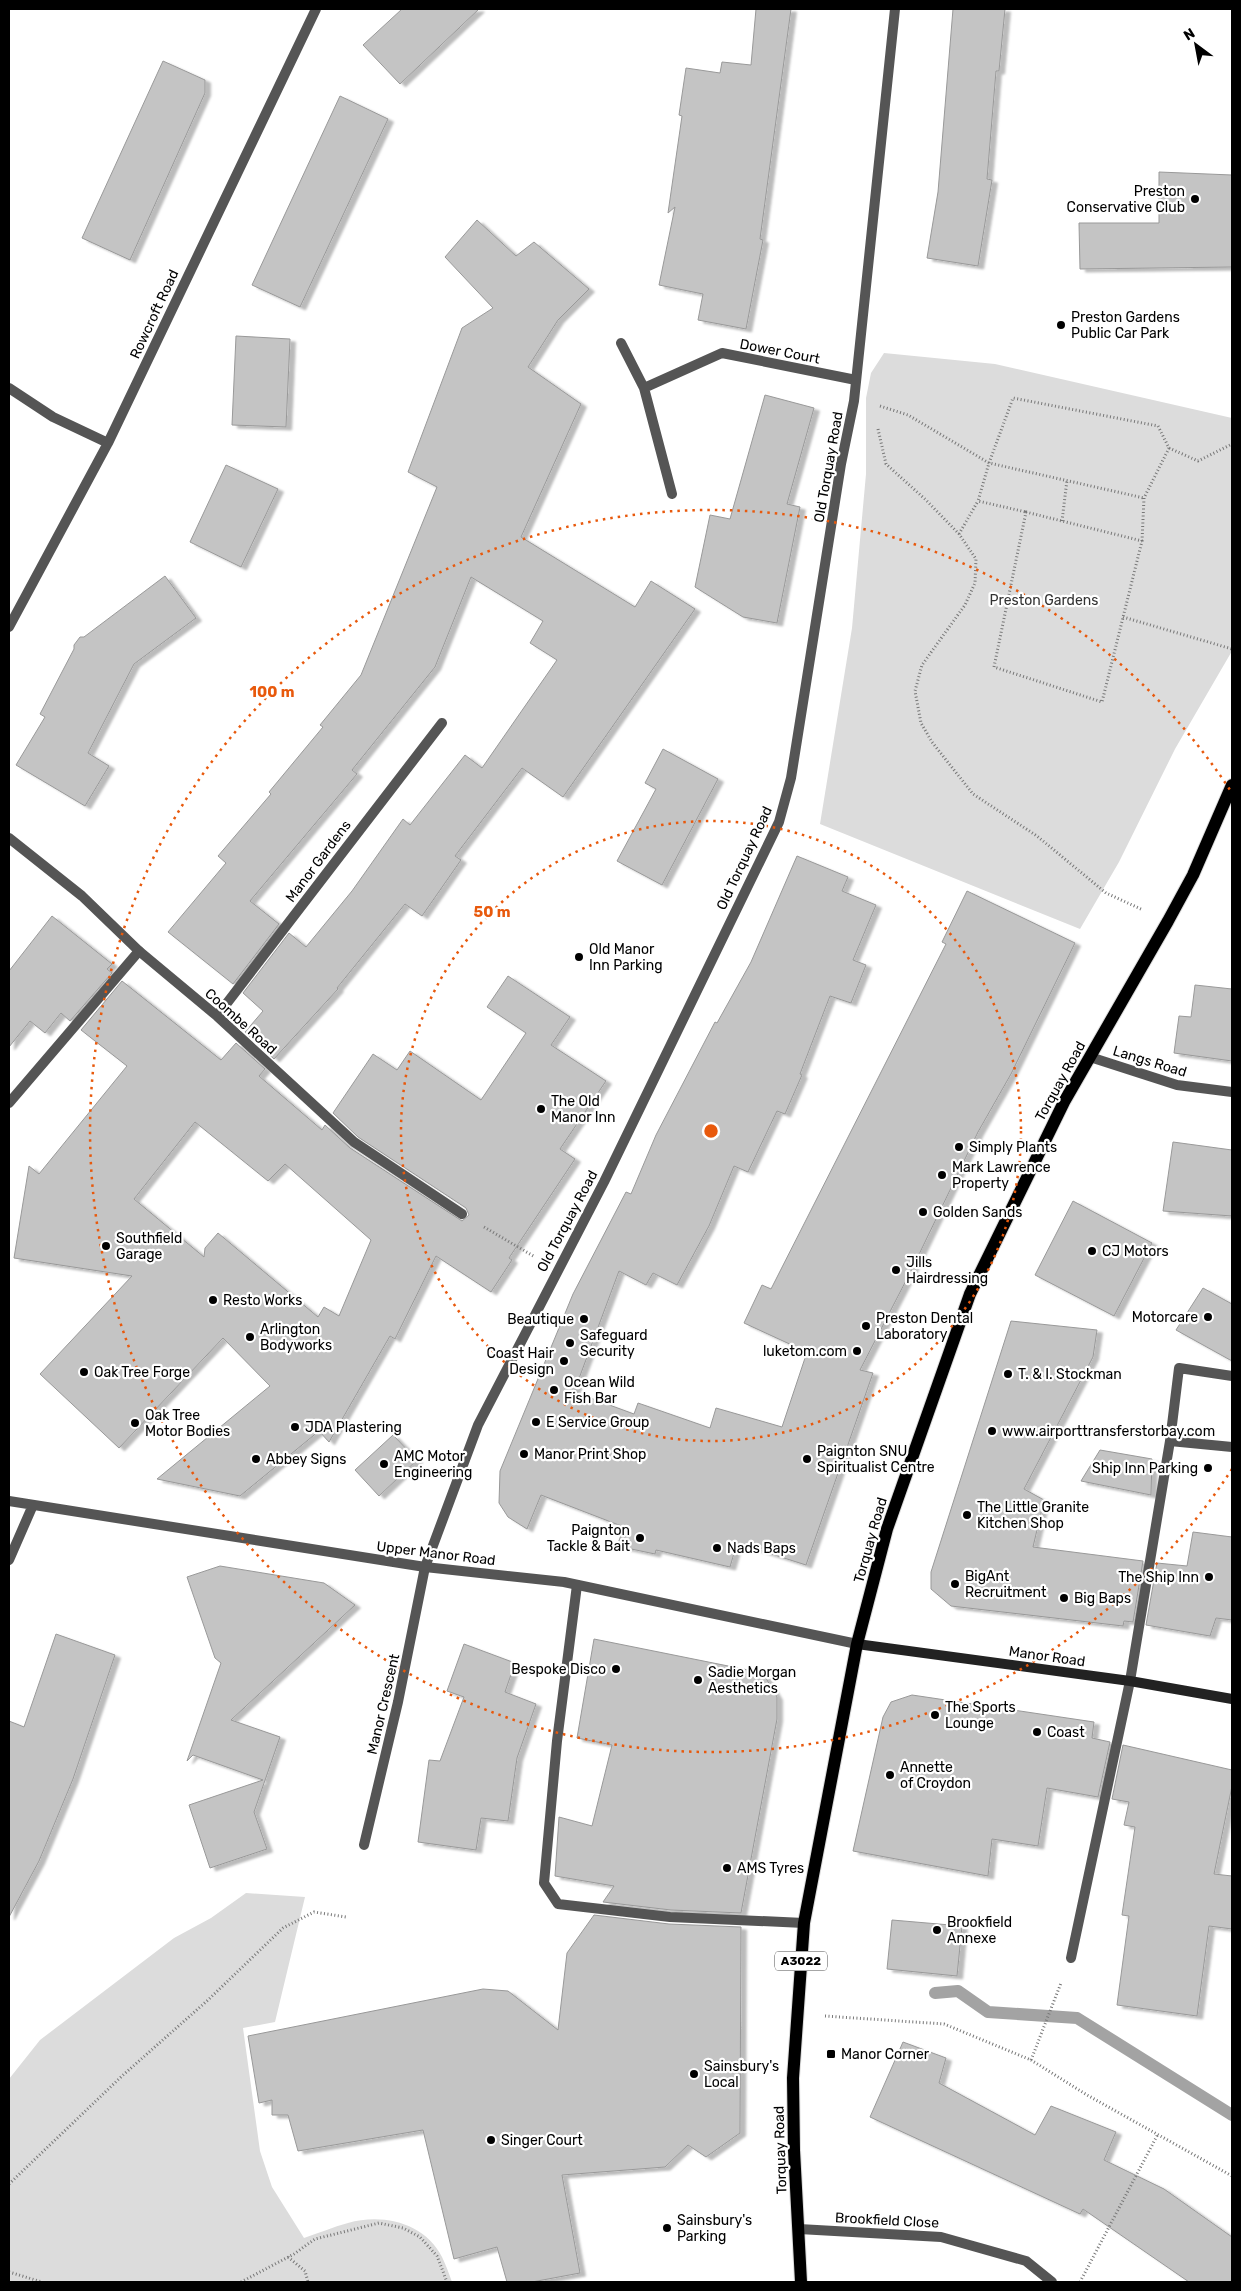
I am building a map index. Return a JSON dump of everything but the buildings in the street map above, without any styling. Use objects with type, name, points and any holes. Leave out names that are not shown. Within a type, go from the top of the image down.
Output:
[{"type":"main road","name":"Torquay Road","points":[[801,2282],[792,2078],[804,1923],[857,1644],[887,1529],[970,1294],[1064,1102],[1193,875],[1232,785]]},
{"type":"main road","name":"Manor Road","points":[[857,1644],[1130,1681],[1232,1699]]},
{"type":"street","name":"Rowcroft Road","points":[[9,627],[108,443],[316,9]]},
{"type":"street","name":"Old Torquay Road","points":[[425,1568],[478,1425],[604,1182],[779,822],[791,778],[841,464],[854,401],[895,9]]},
{"type":"street","points":[[622,343],[644,388],[672,494]]},
{"type":"street","name":"Dower Court","points":[[644,388],[722,353],[856,380]]},
{"type":"street","points":[[9,388],[53,417],[108,443]]},
{"type":"street","name":"Manor Gardens","points":[[216,1016],[442,723]]},
{"type":"street","name":"Coombe Road","points":[[9,838],[82,896],[139,951],[216,1016],[354,1142],[462,1214]]},
{"type":"street","points":[[9,1103],[139,951]]},
{"type":"street","name":"Langs Road","points":[[1090,1057],[1177,1085],[1232,1092]]},
{"type":"street","points":[[1071,1958],[1130,1681],[1170,1440],[1179,1368],[1232,1376]]},
{"type":"street","points":[[1170,1440],[1232,1447]]},
{"type":"street","name":"Upper Manor Road","points":[[9,1501],[425,1568],[577,1585],[857,1644]]},
{"type":"street","points":[[9,1560],[33,1505]]},
{"type":"street","name":"Manor Crescent","points":[[364,1845],[398,1702],[425,1568]]},
{"type":"street","points":[[577,1585],[556,1741],[544,1883],[558,1904],[670,1917],[804,1923]]},
{"type":"street","name":"Brookfield Close","points":[[799,2229],[942,2236],[1026,2261],[1052,2282]]},
{"type":"path","points":[[958,534],[978,500],[1013,398],[1158,426],[1169,448],[1198,461],[1232,444]]},
{"type":"path","points":[[854,401],[869,403],[908,415],[989,464],[1144,498]]},
{"type":"path","points":[[869,403],[877,425],[886,464],[926,500],[958,534],[976,559],[975,583],[965,605],[922,665],[915,691],[921,723],[928,736],[973,794],[1037,836],[1106,893],[1168,922]]},
{"type":"path","points":[[1026,512],[994,667],[1102,702],[1142,541],[1144,498],[1169,448]]},
{"type":"path","points":[[1062,521],[1067,480]]},
{"type":"path","points":[[978,500],[1142,541]]},
{"type":"path","points":[[1124,617],[1232,649]]},
{"type":"path","points":[[462,1214],[557,1270]]},
{"type":"path","points":[[9,2184],[122,2076],[208,2000],[283,1928],[314,1912],[346,1917]]},
{"type":"path","points":[[1031,2060],[1058,1989]]},
{"type":"path","points":[[797,2014],[944,2024],[1031,2060],[1087,2095],[1232,2176]]},
{"type":"path","points":[[1079,2282],[1158,2134]]},
{"type":"path","points":[[242,2282],[315,2239],[379,2223],[403,2228],[420,2237],[437,2256],[447,2282]]},
{"type":"path","points":[[288,2256],[305,2271],[308,2282]]},
{"type":"path","points":[[9,2272],[42,2282]]},
{"type":"green space","name":"Preston Gardens","points":[[884,353],[995,364],[1232,418],[1232,651],[1175,749],[1119,862],[1080,929],[820,824],[852,628],[866,474],[866,398],[871,373]]},
{"type":"green space","points":[[246,1893],[305,1897],[275,2022],[243,2028],[260,2151],[272,2187],[304,2238],[361,2220],[389,2220],[414,2229],[435,2245],[452,2282],[9,2282],[9,2079],[40,2040],[174,1938],[211,1918]]},
{"type":"waterway","points":[[935,1993],[958,1991],[988,2012],[1077,2018],[1232,2115]]},
{"type":"place","name":"Preston Conservative Club","points":[[1195,199]]},
{"type":"place","name":"Preston Gardens Public Car Park","points":[[1061,325]]},
{"type":"place","name":"Old Manor Inn Parking","points":[[579,957]]},
{"type":"place","name":"The Old Manor Inn","points":[[541,1109]]},
{"type":"place","name":"Simply Plants","points":[[959,1147]]},
{"type":"place","name":"Mark Lawrence Property","points":[[942,1175]]},
{"type":"place","name":"Golden Sands","points":[[923,1212]]},
{"type":"place","name":"Southfield Garage","points":[[106,1246]]},
{"type":"place","name":"CJ Motors","points":[[1092,1251]]},
{"type":"place","name":"Jills Hairdressing","points":[[896,1270]]},
{"type":"place","name":"Resto Works","points":[[213,1300]]},
{"type":"place","name":"Motorcare","points":[[1208,1317]]},
{"type":"place","name":"Beautique","points":[[584,1319]]},
{"type":"place","name":"Preston Dental Laboratory","points":[[866,1326]]},
{"type":"place","name":"Arlington Bodyworks","points":[[250,1337]]},
{"type":"place","name":"Safeguard Security","points":[[570,1343]]},
{"type":"place","name":"luketom.com","points":[[857,1351]]},
{"type":"place","name":"Coast Hair Design","points":[[564,1361]]},
{"type":"place","name":"Oak Tree Forge","points":[[84,1372]]},
{"type":"place","name":"T. & I. Stockman","points":[[1008,1374]]},
{"type":"place","name":"Ocean Wild Fish Bar","points":[[554,1390]]},
{"type":"place","name":"E Service Group","points":[[536,1422]]},
{"type":"place","name":"Oak Tree Motor Bodies","points":[[135,1423]]},
{"type":"place","name":"JDA Plastering","points":[[295,1427]]},
{"type":"place","name":"www.airporttransferstorbay.com","points":[[992,1431]]},
{"type":"place","name":"Manor Print Shop","points":[[524,1454]]},
{"type":"place","name":"Abbey Signs","points":[[256,1459]]},
{"type":"place","name":"Paignton SNU Spiritualist Centre","points":[[807,1459]]},
{"type":"place","name":"AMC Motor Engineering","points":[[384,1464]]},
{"type":"place","name":"Ship Inn Parking","points":[[1208,1468]]},
{"type":"place","name":"The Little Granite Kitchen Shop","points":[[967,1515]]},
{"type":"place","name":"Paignton Tackle & Bait","points":[[640,1538]]},
{"type":"place","name":"Nads Baps","points":[[717,1548]]},
{"type":"place","name":"The Ship Inn","points":[[1209,1577]]},
{"type":"place","name":"BigAnt Recruitment","points":[[955,1584]]},
{"type":"place","name":"Big Baps","points":[[1064,1598]]},
{"type":"place","name":"Bespoke Disco","points":[[616,1669]]},
{"type":"place","name":"Sadie Morgan Aesthetics","points":[[698,1680]]},
{"type":"place","name":"The Sports Lounge","points":[[935,1715]]},
{"type":"place","name":"Coast","points":[[1037,1732]]},
{"type":"place","name":"Annette of Croydon","points":[[890,1775]]},
{"type":"place","name":"AMS Tyres","points":[[727,1868]]},
{"type":"place","name":"Brookfield Annexe","points":[[937,1930]]},
{"type":"place","name":"Manor Corner","points":[[831,2054]]},
{"type":"place","name":"Sainsbury's Local","points":[[694,2074]]},
{"type":"place","name":"Singer Court","points":[[491,2140]]},
{"type":"place","name":"Sainsbury's Parking","points":[[667,2228]]}]
